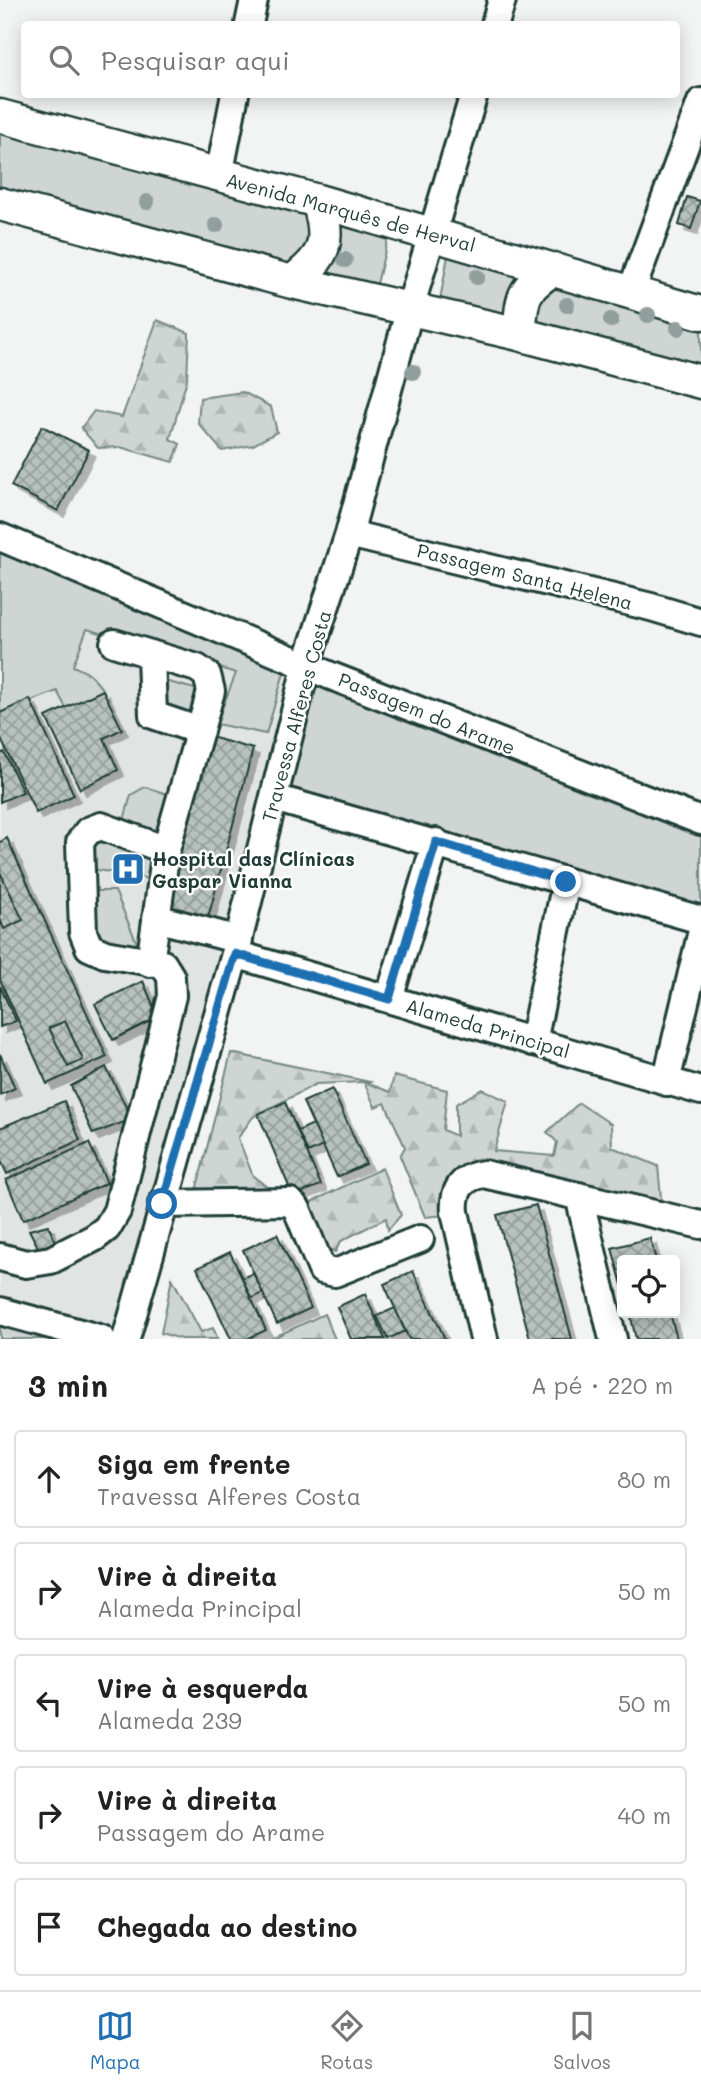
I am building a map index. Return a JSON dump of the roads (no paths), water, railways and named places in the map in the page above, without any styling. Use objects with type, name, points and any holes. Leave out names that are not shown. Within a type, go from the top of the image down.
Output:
[{"type":"main road","name":"Avenida Marquês de Herval","points":[[0,116],[318,201],[701,313]]},
{"type":"main road","points":[[292,282],[314,265],[325,240],[318,201]]},
{"type":"main road","points":[[0,204],[292,282],[410,307],[701,382]]},
{"type":"main road","points":[[519,334],[523,296],[530,284],[553,269]]},
{"type":"street","points":[[250,21],[254,0]]},
{"type":"street","points":[[496,21],[502,0]]},
{"type":"street","points":[[219,176],[234,98]]},
{"type":"street","name":"Travessa Alferes Costa","points":[[126,1339],[162,1204],[237,947],[307,663],[349,534],[410,307],[473,98]]},
{"type":"street","points":[[631,292],[701,102]]},
{"type":"street","name":"Passagem Santa Helena","points":[[349,534],[651,607],[701,622]]},
{"type":"street","name":"Passagem do Arame","points":[[0,537],[307,663],[331,676],[701,821]]},
{"type":"street","points":[[114,643],[197,668],[207,675],[211,691],[166,850],[150,963]]},
{"type":"street","points":[[151,654],[153,715],[200,731]]},
{"type":"street","points":[[274,798],[436,842],[701,920]]},
{"type":"street","points":[[0,1257],[26,1264],[51,1260],[100,1233],[117,1211],[172,996],[171,977],[163,964],[105,954],[89,947],[83,932],[80,842],[88,831],[101,826],[166,850]]},
{"type":"street","points":[[389,999],[436,842]]},
{"type":"street","points":[[533,1042],[566,882]]},
{"type":"street","name":"Alameda Principal","points":[[156,918],[389,999],[666,1083],[701,1091]]},
{"type":"street","points":[[666,1083],[701,936]]},
{"type":"street","points":[[484,1339],[454,1200],[456,1191],[470,1176],[484,1174],[701,1225]]},
{"type":"street","points":[[579,1196],[613,1339]]},
{"type":"street","points":[[162,1204],[290,1202],[297,1209],[322,1270],[335,1273],[420,1239]]},
{"type":"street","points":[[0,1311],[102,1339]]},
{"type":"place","name":"Hospital das Clínicas Gaspar Vianna","points":[[128,869]]}]
